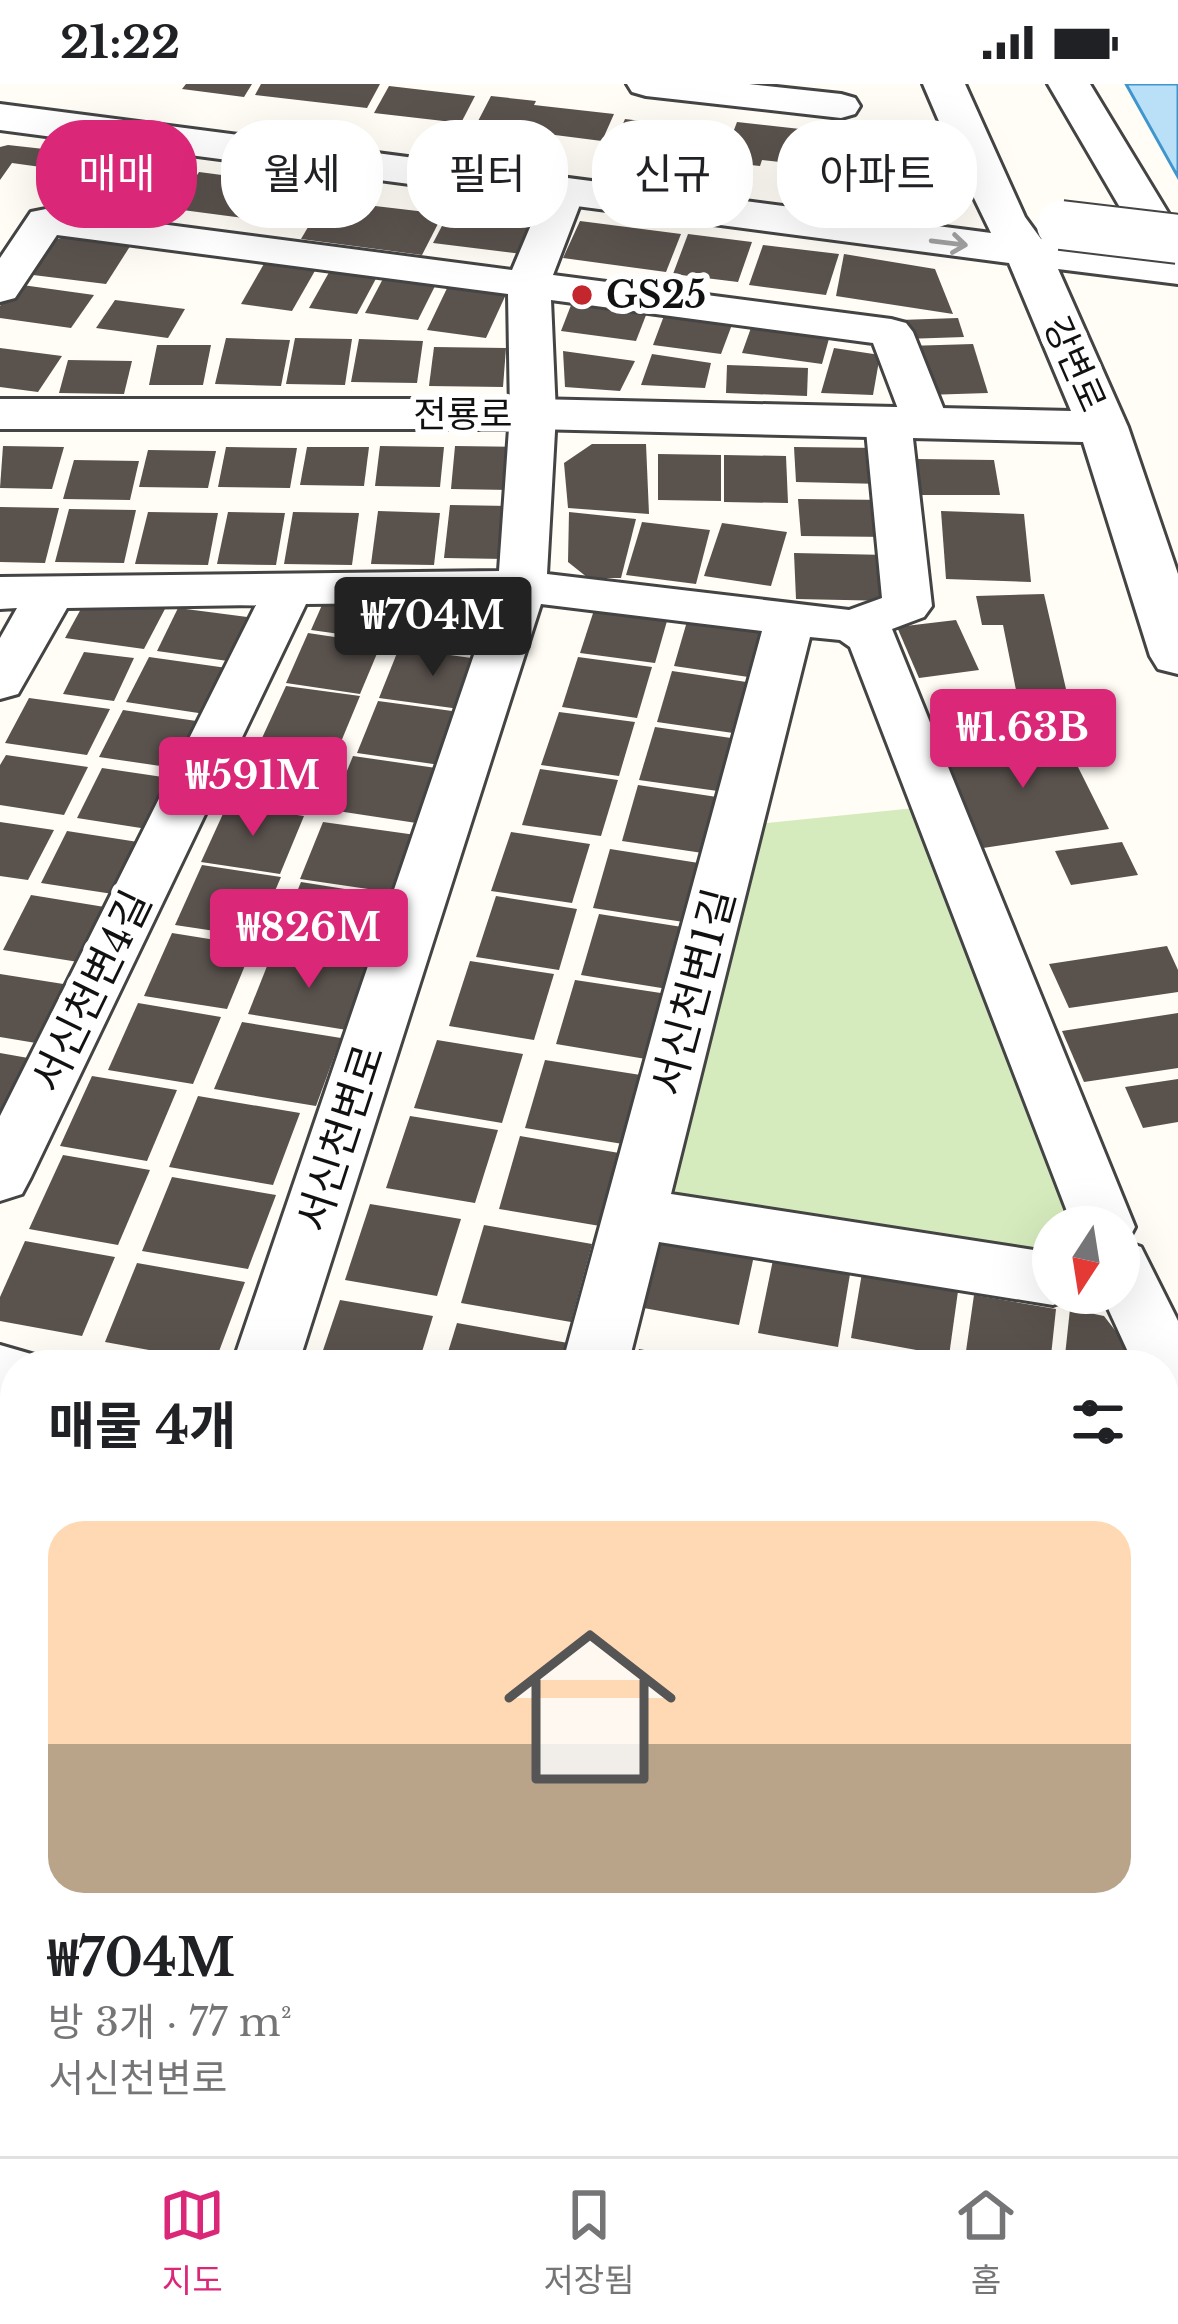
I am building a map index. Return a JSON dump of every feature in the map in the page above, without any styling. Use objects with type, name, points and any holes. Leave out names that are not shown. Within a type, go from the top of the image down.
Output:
[{"type":"street","points":[[646,84],[841,106]]},
{"type":"street","name":"강변로","points":[[944,84],[960,120]]},
{"type":"street","points":[[1069,84],[1178,268]]},
{"type":"street","points":[[0,93],[777,190]]},
{"type":"street","points":[[0,117],[407,173]]},
{"type":"street","name":"강변로","points":[[977,156],[1042,238],[1178,656]]},
{"type":"street","points":[[568,194],[1042,238],[1178,239]]},
{"type":"street","points":[[0,289],[46,220],[891,332],[906,420],[907,606],[854,626],[522,586],[0,593]]},
{"type":"street","points":[[977,223],[1178,268]]},
{"type":"street","name":"서신천변로","points":[[270,1350],[522,586],[533,414],[529,281],[550,228]]},
{"type":"street","name":"전룡로","points":[[0,414],[533,414],[1103,427]]},
{"type":"street","name":"서신천변4길","points":[[0,1177],[288,590]]},
{"type":"street","points":[[0,682],[51,592]]},
{"type":"street","name":"서신천변1길","points":[[600,1350],[790,619]]},
{"type":"street","points":[[854,626],[872,638],[1096,1206]]},
{"type":"street","points":[[635,1213],[1032,1276]]},
{"type":"street","points":[[1139,1314],[1158,1350]]},
{"type":"green space","points":[[915,808],[1069,1206],[1032,1206],[1032,1256],[672,1193],[758,824]]},
{"type":"water","points":[[1126,84],[1178,84],[1178,177]]},
{"type":"building","points":[[186,84],[252,84],[244,97],[182,89]]},
{"type":"building","points":[[261,84],[380,84],[367,108],[255,95]]},
{"type":"building","points":[[389,86],[475,96],[463,120],[374,113]]},
{"type":"building","points":[[491,96],[614,114],[611,120],[592,120],[592,140],[568,137],[568,120],[479,120]]},
{"type":"building","points":[[753,124],[777,126],[777,162],[762,160],[760,166],[753,165]]},
{"type":"building","points":[[0,147],[36,148],[36,166],[12,163],[0,180]]},
{"type":"building","points":[[197,175],[221,175],[221,215],[197,212]]},
{"type":"building","points":[[383,207],[407,210],[407,228],[436,228],[422,255],[301,239],[307,228],[383,228]]},
{"type":"building","points":[[580,221],[592,223],[592,228],[681,234],[666,272],[563,258]]},
{"type":"building","points":[[441,228],[534,228],[522,254],[433,243]]},
{"type":"building","points":[[79,233],[134,240],[106,284],[25,274],[47,242]]},
{"type":"building","points":[[688,234],[752,242],[738,282],[673,274]]},
{"type":"building","points":[[763,245],[839,254],[826,295],[749,285]]},
{"type":"building","points":[[844,254],[935,269],[953,314],[836,296]]},
{"type":"building","points":[[265,262],[316,269],[292,311],[241,304]]},
{"type":"building","points":[[332,267],[379,273],[357,314],[309,308]]},
{"type":"building","points":[[386,273],[438,280],[418,320],[365,313]]},
{"type":"building","points":[[450,282],[508,290],[486,338],[427,330]]},
{"type":"building","points":[[15,284],[94,295],[71,328],[0,318],[0,306]]},
{"type":"building","points":[[115,300],[185,309],[168,338],[96,328]]},
{"type":"building","points":[[573,300],[648,310],[636,341],[561,331]]},
{"type":"building","points":[[665,313],[733,322],[721,354],[653,345]]},
{"type":"building","points":[[958,318],[964,337],[905,339],[900,320]]},
{"type":"building","points":[[752,325],[830,335],[822,364],[742,353]]},
{"type":"building","points":[[226,338],[290,340],[281,386],[215,384]]},
{"type":"building","points":[[295,338],[352,339],[345,385],[286,384]]},
{"type":"building","points":[[359,339],[423,341],[417,383],[351,382]]},
{"type":"building","points":[[973,344],[988,393],[926,395],[907,346]]},
{"type":"building","points":[[157,345],[211,345],[203,385],[149,385]]},
{"type":"building","points":[[434,347],[506,348],[503,387],[429,386]]},
{"type":"building","points":[[0,348],[62,356],[38,392],[0,387]]},
{"type":"building","points":[[834,348],[880,355],[873,395],[821,393]]},
{"type":"building","points":[[563,351],[635,361],[620,391],[565,387]]},
{"type":"building","points":[[652,354],[711,363],[705,388],[641,385]]},
{"type":"building","points":[[68,360],[132,361],[124,394],[59,393]]},
{"type":"building","points":[[727,365],[808,368],[807,396],[726,393]]},
{"type":"building","points":[[592,444],[646,444],[649,514],[568,508],[564,463]]},
{"type":"building","points":[[3,446],[64,447],[52,489],[0,488]]},
{"type":"building","points":[[380,446],[444,447],[440,487],[375,486]]},
{"type":"building","points":[[455,446],[520,447],[516,490],[451,489]]},
{"type":"building","points":[[226,447],[297,448],[290,488],[218,487]]},
{"type":"building","points":[[307,447],[369,447],[364,486],[300,485]]},
{"type":"building","points":[[794,447],[880,448],[883,484],[796,482]]},
{"type":"building","points":[[148,450],[216,451],[208,488],[139,487]]},
{"type":"building","points":[[658,454],[721,455],[721,501],[658,500]]},
{"type":"building","points":[[724,455],[786,456],[788,503],[724,502]]},
{"type":"building","points":[[914,459],[994,460],[1000,495],[919,495]]},
{"type":"building","points":[[74,460],[139,461],[130,500],[63,499]]},
{"type":"building","points":[[798,499],[886,500],[889,537],[801,536]]},
{"type":"building","points":[[450,505],[510,506],[506,559],[444,558]]},
{"type":"building","points":[[0,507],[59,508],[45,563],[0,562]]},
{"type":"building","points":[[69,509],[136,510],[124,563],[55,562]]},
{"type":"building","points":[[378,511],[440,513],[434,565],[371,564]]},
{"type":"building","points":[[941,511],[1024,514],[1031,582],[946,579]]},
{"type":"building","points":[[148,512],[218,513],[208,565],[135,564]]},
{"type":"building","points":[[228,512],[285,513],[276,565],[217,564]]},
{"type":"building","points":[[293,512],[359,513],[352,565],[284,564]]},
{"type":"building","points":[[569,512],[636,519],[621,578],[588,578],[568,562]]},
{"type":"building","points":[[642,522],[710,530],[696,584],[626,575]]},
{"type":"building","points":[[722,523],[787,532],[771,586],[704,576]]},
{"type":"building","points":[[794,553],[888,555],[892,601],[796,599]]},
{"type":"building","points":[[357,594],[403,598],[383,640],[311,630],[322,605]]},
{"type":"building","points":[[1044,594],[1066,689],[1016,690],[1003,625],[982,625],[976,596]]},
{"type":"building","points":[[88,596],[166,607],[144,649],[65,638]]},
{"type":"building","points":[[421,596],[506,608],[488,656],[401,644]]},
{"type":"building","points":[[596,604],[669,614],[655,663],[580,653]]},
{"type":"building","points":[[178,608],[255,618],[235,662],[157,651]]},
{"type":"building","points":[[688,618],[775,630],[762,679],[674,666]]},
{"type":"building","points":[[956,620],[979,670],[919,678],[897,627]]},
{"type":"building","points":[[308,633],[381,644],[360,694],[286,683]]},
{"type":"building","points":[[399,648],[486,660],[467,710],[379,698]]},
{"type":"building","points":[[84,652],[134,658],[114,701],[63,694]]},
{"type":"building","points":[[149,657],[227,668],[205,714],[126,702]]},
{"type":"building","points":[[578,657],[652,667],[637,718],[562,707]]},
{"type":"building","points":[[672,671],[760,684],[747,735],[657,722]]},
{"type":"building","points":[[286,686],[360,696],[338,749],[262,738]]},
{"type":"building","points":[[29,698],[110,709],[87,755],[5,743]]},
{"type":"building","points":[[378,701],[467,713],[447,766],[357,753]]},
{"type":"building","points":[[123,710],[203,722],[181,769],[99,757]]},
{"type":"building","points":[[559,712],[635,722],[619,776],[541,765]]},
{"type":"building","points":[[655,727],[745,740],[732,793],[639,780]]},
{"type":"building","points":[[1062,735],[1109,829],[983,848],[940,752]]},
{"type":"building","points":[[258,740],[334,751],[311,806],[234,795]]},
{"type":"building","points":[[6,755],[88,767],[64,815],[0,805],[0,765]]},
{"type":"building","points":[[353,756],[443,769],[423,824],[331,810]]},
{"type":"building","points":[[102,768],[183,780],[160,831],[77,818]]},
{"type":"building","points":[[540,769],[618,780],[601,836],[522,825]]},
{"type":"building","points":[[638,785],[730,799],[716,855],[622,841]]},
{"type":"building","points":[[227,805],[304,816],[280,874],[201,862]]},
{"type":"building","points":[[0,822],[54,830],[28,880],[0,876]]},
{"type":"building","points":[[323,822],[416,835],[395,893],[300,879]]},
{"type":"building","points":[[67,831],[151,844],[126,896],[41,883]]},
{"type":"building","points":[[511,832],[590,844],[572,903],[491,891]]},
{"type":"building","points":[[1122,842],[1138,875],[1071,885],[1055,851]]},
{"type":"building","points":[[610,849],[705,864],[690,923],[593,908]]},
{"type":"building","points":[[202,865],[281,877],[255,937],[175,925]]},
{"type":"building","points":[[301,882],[395,897],[372,957],[276,942]]},
{"type":"building","points":[[31,895],[117,909],[91,964],[3,950]]},
{"type":"building","points":[[496,896],[577,909],[559,970],[476,957]]},
{"type":"building","points":[[599,914],[695,929],[680,991],[581,975]]},
{"type":"building","points":[[172,933],[253,946],[227,1009],[144,996]]},
{"type":"building","points":[[1167,946],[1178,970],[1178,992],[1069,1008],[1049,964]]},
{"type":"building","points":[[273,951],[370,967],[347,1030],[248,1014]]},
{"type":"building","points":[[470,961],[554,974],[534,1040],[449,1026]]},
{"type":"building","points":[[0,974],[76,986],[48,1045],[0,1037]]},
{"type":"building","points":[[575,980],[674,995],[658,1061],[556,1044]]},
{"type":"building","points":[[138,1003],[221,1017],[193,1084],[108,1070]]},
{"type":"building","points":[[1178,1013],[1178,1068],[1084,1082],[1062,1031]]},
{"type":"building","points":[[242,1022],[341,1038],[316,1106],[214,1089]]},
{"type":"building","points":[[437,1040],[523,1054],[502,1123],[414,1108]]},
{"type":"building","points":[[0,1053],[45,1061],[0,1120]]},
{"type":"building","points":[[545,1060],[647,1076],[629,1145],[525,1128]]},
{"type":"building","points":[[92,1076],[177,1090],[147,1161],[60,1146]]},
{"type":"building","points":[[1178,1079],[1178,1122],[1143,1128],[1125,1087]]},
{"type":"building","points":[[198,1096],[300,1113],[273,1185],[169,1167]]},
{"type":"building","points":[[410,1116],[498,1130],[475,1203],[386,1188]]},
{"type":"building","points":[[520,1136],[625,1154],[606,1227],[499,1209]]},
{"type":"building","points":[[63,1155],[150,1170],[118,1245],[29,1229]]},
{"type":"building","points":[[172,1177],[276,1195],[248,1269],[142,1251]]},
{"type":"building","points":[[370,1204],[461,1219],[437,1296],[345,1280]]},
{"type":"building","points":[[484,1225],[592,1244],[571,1322],[461,1303]]},
{"type":"building","points":[[655,1234],[755,1251],[739,1325],[638,1307]]},
{"type":"building","points":[[25,1241],[115,1257],[82,1336],[0,1321],[0,1297]]},
{"type":"building","points":[[774,1255],[851,1268],[838,1347],[758,1333]]},
{"type":"building","points":[[137,1263],[245,1282],[220,1350],[149,1350],[105,1342]]},
{"type":"building","points":[[863,1267],[959,1284],[950,1350],[916,1350],[851,1338]]},
{"type":"building","points":[[974,1295],[1032,1305],[1032,1314],[1055,1314],[1052,1350],[966,1350]]},
{"type":"building","points":[[340,1300],[433,1316],[423,1350],[323,1350]]},
{"type":"building","points":[[1069,1314],[1104,1316],[1130,1350],[1066,1350]]},
{"type":"building","points":[[457,1323],[568,1343],[566,1350],[449,1350]]},
{"type":"place","name":"GS25","points":[[582,295]]}]
